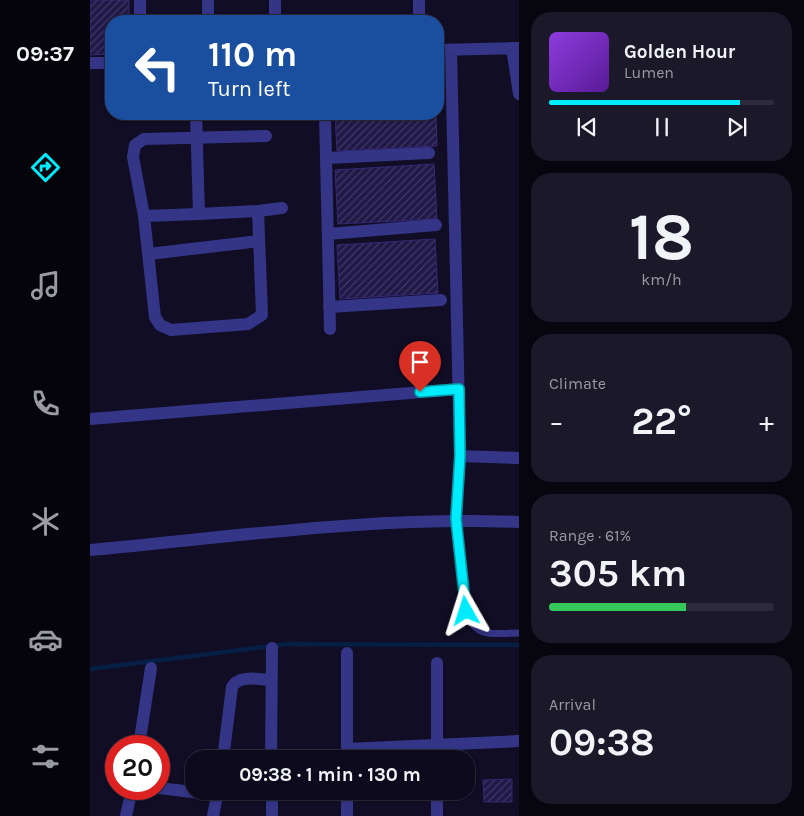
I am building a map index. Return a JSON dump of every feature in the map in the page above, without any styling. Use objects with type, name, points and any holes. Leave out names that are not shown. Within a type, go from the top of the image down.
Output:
[{"type":"street","points":[[140,0],[140,15]]},
{"type":"street","points":[[208,0],[208,15]]},
{"type":"street","points":[[275,0],[275,15]]},
{"type":"street","points":[[419,0],[419,15]]},
{"type":"street","points":[[444,50],[516,48],[519,94]]},
{"type":"street","points":[[451,50],[460,456],[456,519]]},
{"type":"street","points":[[90,63],[105,63]]},
{"type":"street","points":[[197,120],[199,214]]},
{"type":"street","points":[[325,120],[330,329]]},
{"type":"street","points":[[258,211],[262,315],[248,324],[171,330],[160,325],[155,317],[150,254],[133,157],[135,145],[144,139],[266,136]]},
{"type":"street","points":[[327,158],[429,153]]},
{"type":"street","points":[[144,216],[258,211],[282,208]]},
{"type":"street","points":[[328,234],[436,226]]},
{"type":"street","points":[[150,254],[259,241]]},
{"type":"street","points":[[329,307],[441,300]]},
{"type":"street","points":[[90,419],[459,389]]},
{"type":"street","points":[[460,456],[519,458]]},
{"type":"street","points":[[90,550],[319,528],[456,519],[519,522]]},
{"type":"street","points":[[271,750],[270,680],[272,648]]},
{"type":"street","points":[[347,653],[347,750]]},
{"type":"street","points":[[437,663],[437,750]]},
{"type":"street","points":[[141,735],[151,668]]},
{"type":"street","points":[[224,750],[232,687],[240,679],[270,680]]},
{"type":"street","points":[[458,750],[519,741]]},
{"type":"street","points":[[170,789],[185,790]]},
{"type":"street","points":[[126,816],[130,800]]},
{"type":"street","points":[[213,816],[216,800]]},
{"type":"street","points":[[272,800],[272,816]]},
{"type":"street","points":[[347,800],[347,816]]},
{"type":"street","points":[[437,800],[437,816]]},
{"type":"lane","points":[[456,519],[466,611],[470,623],[482,632],[519,633]]},
{"type":"building","points":[[90,0],[129,0],[129,15],[105,15],[105,54],[90,55]]},
{"type":"building","points":[[335,120],[436,120],[437,146],[337,151]]},
{"type":"building","points":[[434,164],[437,219],[338,224],[335,170]]},
{"type":"building","points":[[435,239],[438,293],[340,299],[337,245]]},
{"type":"building","points":[[512,779],[512,802],[484,802],[483,780]]},
{"type":"waterway","points":[[90,669],[287,644],[519,645]]},
{"type":"route","points":[[420,392],[459,389],[460,456],[456,519],[466,611]]}]
